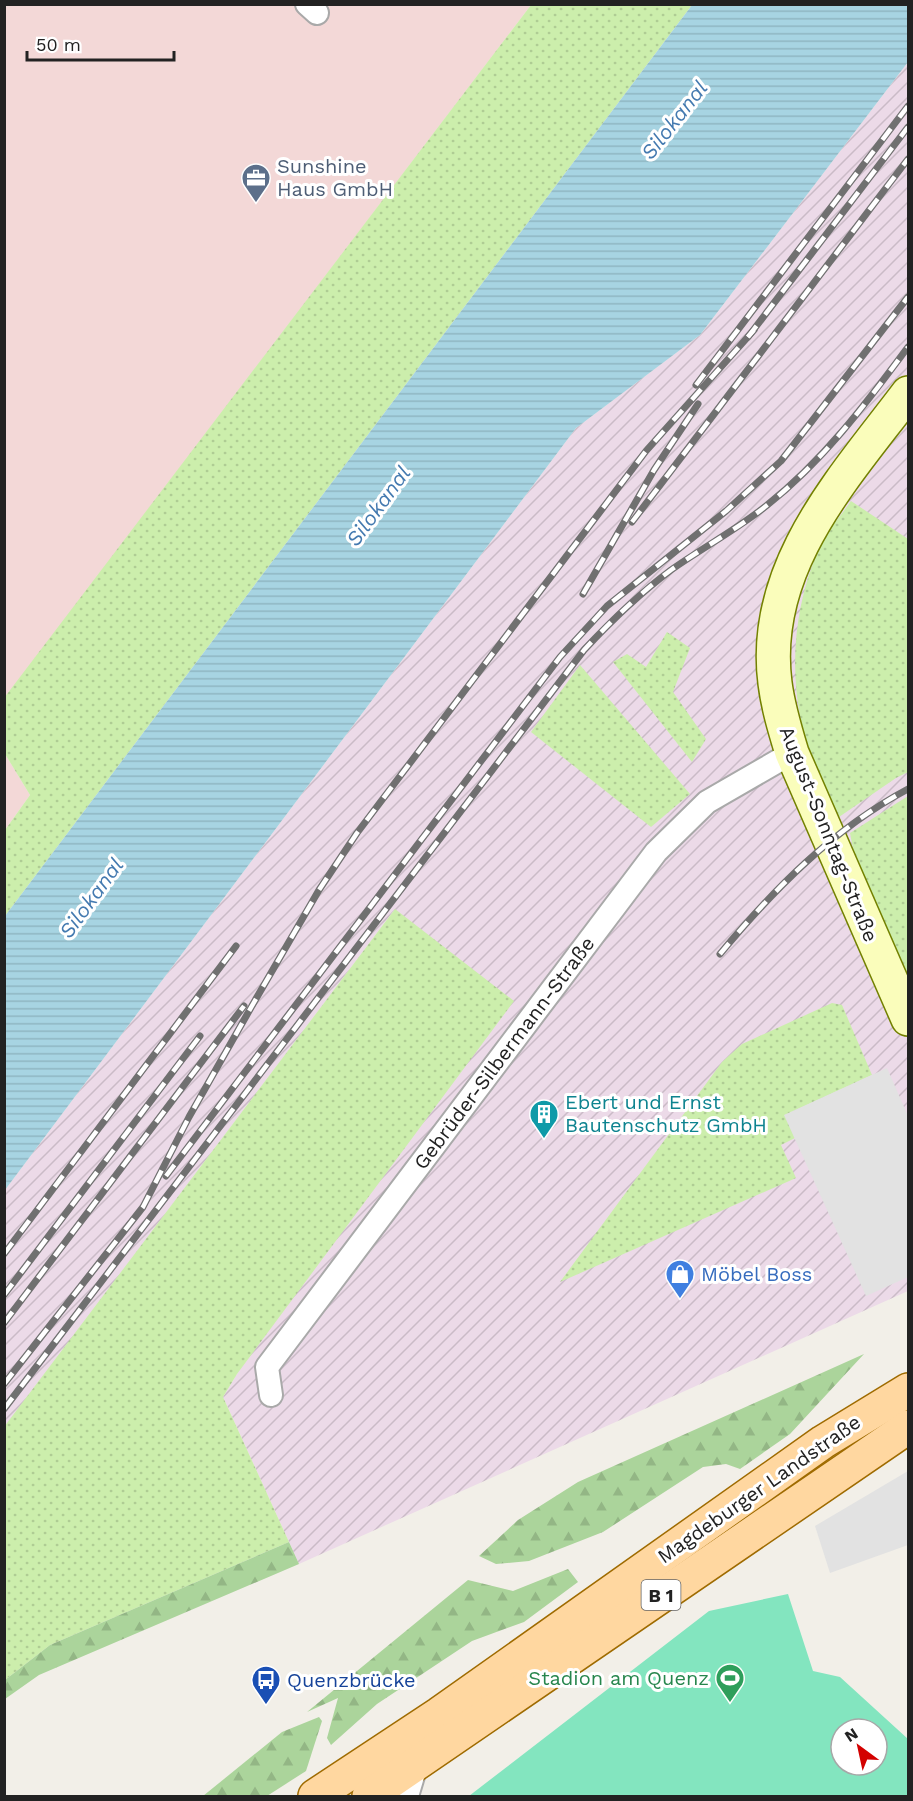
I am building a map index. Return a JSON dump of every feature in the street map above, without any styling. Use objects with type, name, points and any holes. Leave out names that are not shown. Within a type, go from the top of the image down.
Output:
[{"type":"main road","name":"Magdeburger Landstraße","points":[[363,1791],[439,1714],[823,1442],[909,1389]]},
{"type":"main road","name":"Magdeburger Landstraße","points":[[315,1797],[363,1791],[412,1781],[738,1541],[909,1427]]},
{"type":"street","name":"August-Sonntag-Straße","points":[[909,393],[824,506],[806,535],[782,590],[774,645],[775,681],[792,753],[909,1019]]},
{"type":"street","name":"Gebrüder-Silbermann-Straße","points":[[271,1395],[267,1366],[656,852],[707,802],[792,753]]},
{"type":"shaded area","points":[[5,5],[531,5],[5,698]]},
{"type":"shaded area","points":[[908,62],[908,1291],[299,1564],[223,1397],[237,1374],[395,909],[5,1427],[5,1190],[576,428],[700,335]]},
{"type":"shaded area","points":[[5,754],[30,795],[5,830]]},
{"type":"shaded area","points":[[887,1068],[908,1116],[908,1277],[866,1296],[784,1115]]},
{"type":"shaded area","points":[[908,1471],[908,1545],[830,1573],[815,1526]]},
{"type":"green space","points":[[531,5],[692,5],[5,916],[5,830],[30,795],[5,754],[4,698]]},
{"type":"green space","points":[[851,501],[908,539],[908,772],[839,817],[806,741],[796,686],[795,658],[801,603],[808,577],[825,538]]},
{"type":"green space","points":[[667,632],[690,648],[673,692],[706,739],[692,762],[613,662],[627,654],[646,667]]},
{"type":"green space","points":[[580,665],[690,794],[651,827],[531,732]]},
{"type":"green space","points":[[908,796],[908,976],[854,854],[850,833]]},
{"type":"green space","points":[[395,909],[514,1001],[237,1374],[223,1397],[289,1542],[50,1645],[5,1680],[4,1427]]},
{"type":"green space","points":[[832,1003],[842,1005],[872,1075],[785,1115],[795,1138],[781,1145],[796,1178],[560,1282],[722,1062],[742,1044]]},
{"type":"green space","points":[[864,1354],[790,1434],[740,1469],[726,1464],[703,1467],[603,1532],[529,1561],[496,1564],[479,1556],[518,1520],[578,1482]]},
{"type":"green space","points":[[289,1542],[299,1564],[39,1675],[5,1699],[5,1680],[50,1645]]},
{"type":"green space","points":[[568,1569],[578,1582],[524,1622],[472,1641],[377,1704],[331,1745],[327,1738],[338,1698],[307,1712],[468,1580],[513,1591]]},
{"type":"green space","name":"Stadion am Quenz","points":[[788,1594],[813,1671],[840,1677],[884,1717],[829,1717],[829,1777],[889,1777],[889,1722],[908,1739],[908,1796],[469,1796],[709,1611]]},
{"type":"green space","points":[[319,1717],[322,1721],[306,1771],[267,1796],[203,1796],[282,1732]]},
{"type":"water","name":"Silokanal","points":[[692,5],[908,5],[908,62],[700,335],[576,428],[5,1190],[5,916]]},
{"type":"railway","points":[[696,385],[908,106]]},
{"type":"railway","points":[[748,337],[908,127]]},
{"type":"railway","points":[[632,522],[908,159]]},
{"type":"railway","points":[[166,1176],[560,657],[607,606],[726,511],[781,461],[908,297]]},
{"type":"railway","points":[[4,1384],[143,1207],[189,1117],[257,997],[319,890],[357,833],[646,451],[754,330]]},
{"type":"railway","points":[[4,1409],[584,650],[659,579],[755,515],[787,489],[825,451],[876,390],[908,347]]},
{"type":"railway","points":[[583,594],[654,470],[698,404]]},
{"type":"railway","points":[[720,954],[762,906],[806,862],[855,823],[908,789]]},
{"type":"railway","points":[[4,1254],[236,946]]},
{"type":"railway","points":[[4,1323],[244,1006]]},
{"type":"railway","points":[[4,1295],[200,1036]]},
{"type":"place","name":"Sunshine Haus GmbH","points":[[256,204]]},
{"type":"place","name":"Ebert und Ernst Bautenschutz GmbH","points":[[544,1140]]},
{"type":"place","name":"Möbel Boss","points":[[680,1300]]},
{"type":"place","name":"Stadion am Quenz","points":[[730,1704]]},
{"type":"place","name":"Quenzbrücke","points":[[266,1706]]}]
